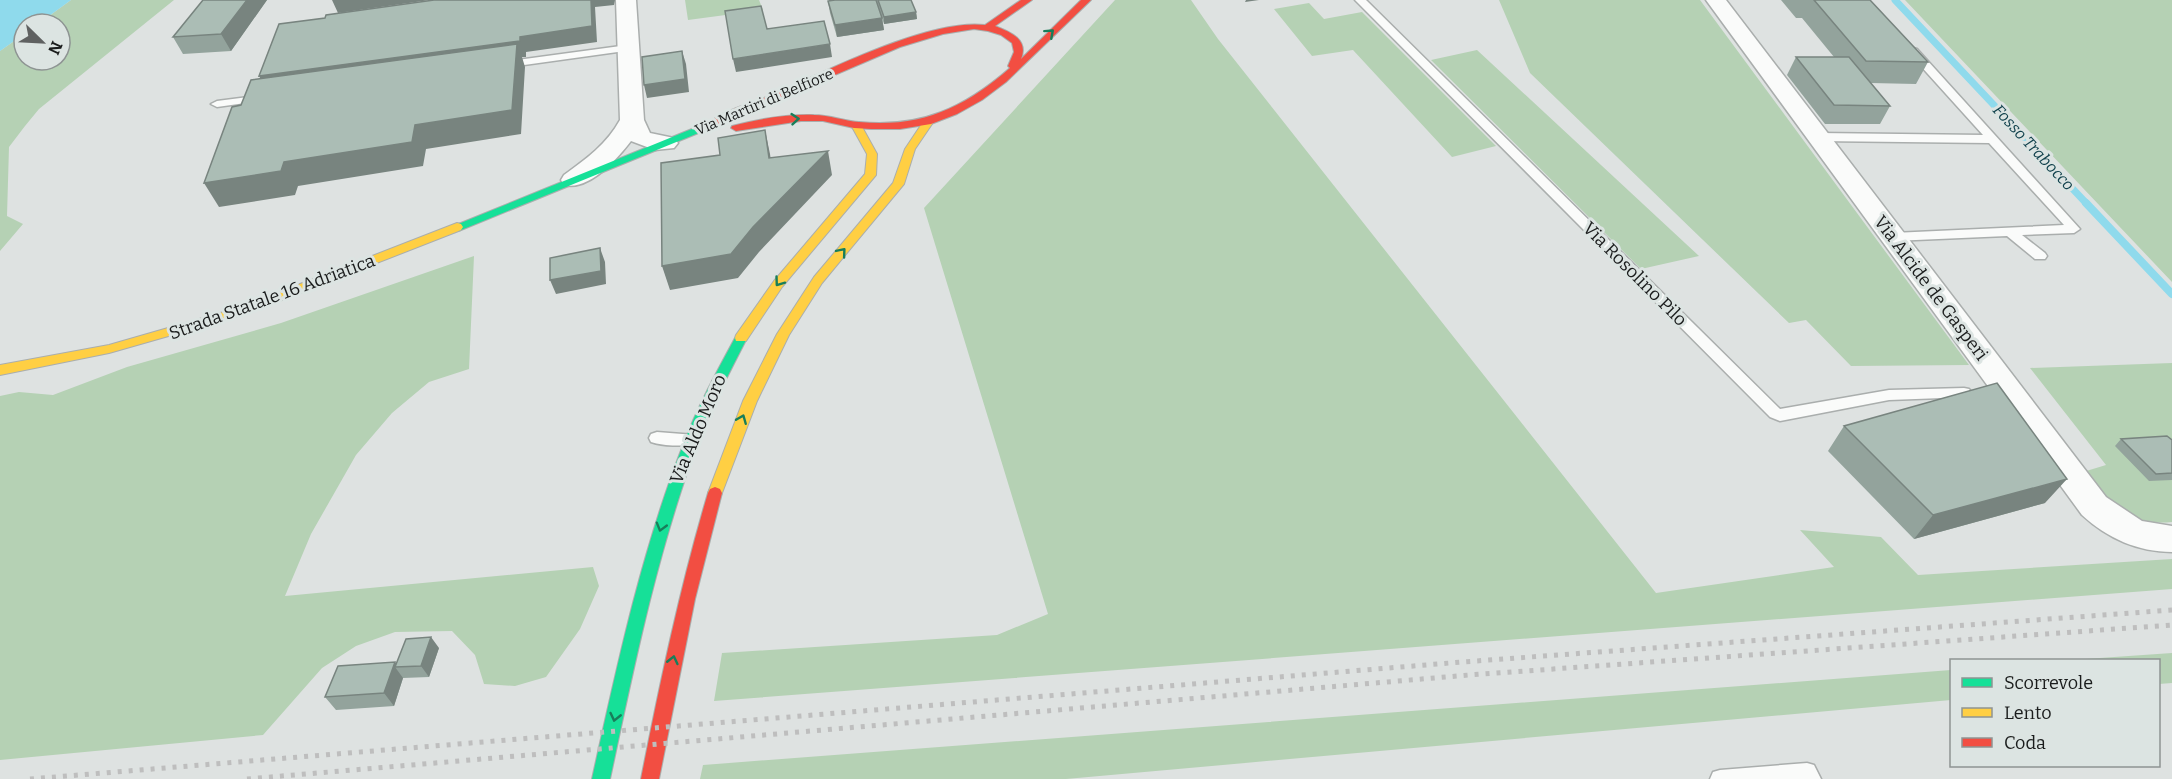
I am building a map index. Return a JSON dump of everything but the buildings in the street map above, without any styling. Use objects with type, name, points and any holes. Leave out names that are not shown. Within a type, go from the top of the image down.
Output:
[{"type":"main road","points":[[986,28],[1027,0]]},
{"type":"main road","points":[[840,121],[856,125],[903,126],[946,116],[971,104],[991,90],[1013,66],[1086,0]]},
{"type":"main road","name":"Via Martiri di Belfiore","points":[[666,143],[897,45],[935,32],[955,28],[986,28],[1002,32],[1017,42],[1019,52],[1013,66]]},
{"type":"main road","name":"Via Martiri di Belfiore","points":[[837,87],[862,61]]},
{"type":"main road","name":"Via Martiri di Belfiore","points":[[831,100],[832,112],[840,121]]},
{"type":"main road","name":"Strada Statale 16 Adriatica","points":[[502,208],[550,193],[652,153],[712,134],[772,121],[814,118],[840,121]]},
{"type":"main road","name":"Via Aldo Moro","points":[[650,779],[668,681],[700,544],[721,473],[750,401],[783,334],[818,280],[898,184],[910,149],[929,121]]},
{"type":"main road","name":"Via Aldo Moro","points":[[601,779],[648,570],[677,471],[689,440],[717,379],[750,323],[784,275],[870,175],[874,160],[866,140],[856,125]]},
{"type":"main road","name":"Strada Statale 16 Adriatica","points":[[0,370],[109,349],[213,320],[354,269],[666,143]]},
{"type":"street","points":[[626,0],[632,120],[641,138],[655,143],[666,143]]},
{"type":"street","name":"Via Alcide de Gasperi","points":[[1716,0],[2094,506],[2115,524],[2130,531],[2162,540],[2172,539]]},
{"type":"street","points":[[573,180],[617,144],[632,120]]},
{"type":"lane","name":"Via Rosolino Pilo","points":[[1360,0],[1775,413],[1780,415],[1889,395],[1964,393]]},
{"type":"lane","points":[[1893,237],[2074,229],[1906,43]]},
{"type":"lane","points":[[487,67],[628,48]]},
{"type":"lane","points":[[217,104],[276,96]]},
{"type":"lane","points":[[1818,137],[1992,139]]},
{"type":"lane","points":[[2010,232],[2040,256]]},
{"type":"lane","points":[[657,438],[689,440]]},
{"type":"lane","points":[[1720,779],[1808,772],[1812,779]]},
{"type":"green space","points":[[71,0],[174,0],[39,109],[9,147],[7,216],[23,224],[0,251],[0,51],[12,42],[12,72],[72,72],[72,12],[54,12]]},
{"type":"green space","points":[[685,0],[759,0],[763,10],[688,20]]},
{"type":"green space","points":[[1115,0],[1191,0],[1218,39],[1656,593],[1834,567],[1800,530],[1881,537],[1918,575],[2172,559],[2172,589],[714,701],[722,653],[997,635],[1048,614],[924,208]]},
{"type":"green space","points":[[1499,0],[1700,0],[1969,365],[1851,366],[1806,320],[1789,323],[1530,73]]},
{"type":"green space","points":[[1905,0],[2172,0],[2172,282]]},
{"type":"green space","points":[[1309,3],[1324,19],[1362,12],[1496,146],[1452,157],[1353,50],[1312,56],[1274,9]]},
{"type":"green space","points":[[1477,50],[1699,256],[1641,269],[1431,60]]},
{"type":"green space","points":[[474,256],[469,369],[429,382],[392,413],[356,455],[311,534],[285,596],[593,567],[599,586],[580,629],[546,677],[515,686],[484,684],[475,655],[452,631],[395,632],[356,646],[322,668],[263,735],[0,760],[0,396],[19,392],[53,395],[127,367],[281,323]]},
{"type":"green space","points":[[2172,363],[2172,522],[2142,521],[2130,517],[2110,504],[2083,472],[2106,465],[2030,368]]},
{"type":"green space","points":[[2172,653],[2172,683],[2160,684],[2160,659],[2085,659]]},
{"type":"green space","points":[[1950,670],[1950,700],[1066,779],[700,779],[703,765]]},
{"type":"water","points":[[0,0],[71,0],[54,12],[12,12],[12,42],[0,51]]},
{"type":"waterway","name":"Fosso Trabocco","points":[[1895,0],[2087,204]]},
{"type":"waterway","name":"Fosso Trabocco","points":[[2086,203],[2172,294]]},
{"type":"railway","points":[[30,779],[1462,662],[2172,610]]},
{"type":"railway","points":[[247,779],[1469,675],[2172,625]]},
{"type":"traffic: fast","points":[[457,227],[714,123]]},
{"type":"traffic: fast","points":[[601,779],[639,609],[671,497],[714,390],[741,338]]},
{"type":"traffic: slow","points":[[715,493],[750,401],[783,334],[818,280],[898,184],[910,149],[929,121]]},
{"type":"traffic: slow","points":[[741,338],[778,284],[870,175],[872,154],[856,125]]},
{"type":"traffic: slow","points":[[0,370],[109,349],[245,310],[457,227]]},
{"type":"traffic: jam","points":[[986,28],[1027,0]]},
{"type":"traffic: jam","points":[[736,128],[801,118],[823,118],[854,125],[871,126],[900,126],[927,122],[953,112],[978,98],[1002,80],[1086,0]]},
{"type":"traffic: jam","points":[[714,123],[897,45],[942,31],[974,26],[1004,33],[1017,42],[1019,52],[1013,66]]},
{"type":"traffic: jam","points":[[650,779],[687,599],[715,493]]}]
